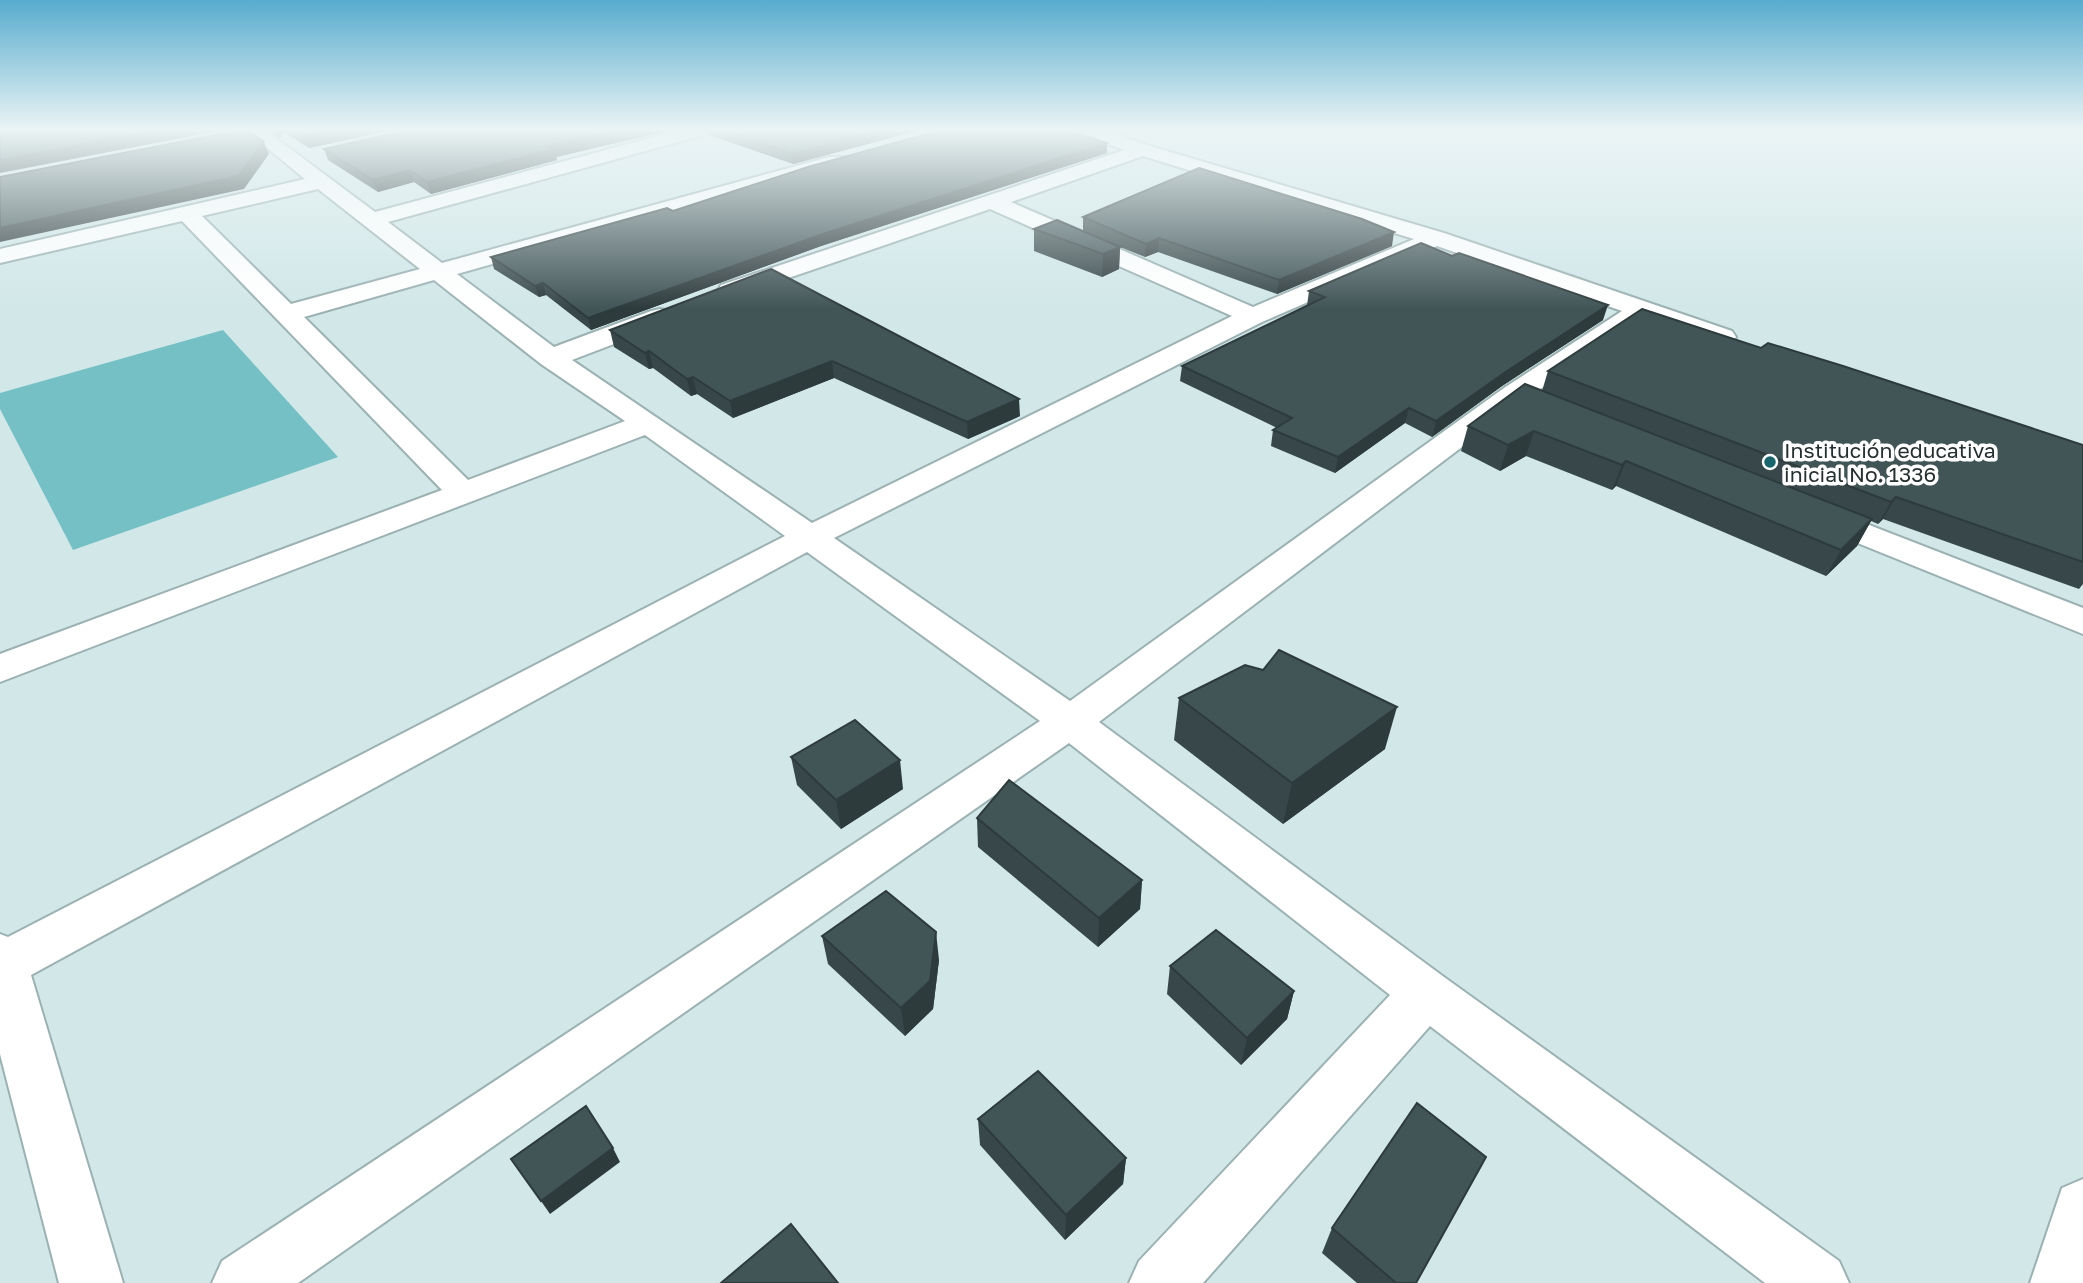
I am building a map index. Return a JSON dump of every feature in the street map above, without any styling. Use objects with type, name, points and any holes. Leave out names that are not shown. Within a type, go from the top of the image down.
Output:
[{"type":"street","points":[[0,256],[187,212],[245,190]]},
{"type":"street","points":[[338,190],[371,220],[551,358],[648,423],[1070,722],[1426,993],[1817,1283]]},
{"type":"street","points":[[371,220],[481,190]]},
{"type":"street","points":[[285,314],[731,190]]},
{"type":"street","points":[[713,297],[775,273],[1023,190]]},
{"type":"street","points":[[1276,190],[1436,238],[1746,344]]},
{"type":"street","points":[[990,201],[1254,316]]},
{"type":"street","points":[[187,212],[464,494]]},
{"type":"street","points":[[91,1283],[1,962],[810,537],[1039,410],[1436,238]]},
{"type":"street","points":[[775,273],[811,292]]},
{"type":"street","points":[[244,1283],[1070,722],[1534,401],[1642,309]]},
{"type":"street","points":[[551,358],[675,311]]},
{"type":"street","points":[[0,669],[648,423]]},
{"type":"street","points":[[1786,503],[2083,622]]},
{"type":"street","points":[[1161,1283],[1426,993]]},
{"type":"street","points":[[2062,1283],[2083,1209]]},
{"type":"shaded area","points":[[223,330],[338,457],[73,550],[0,409],[0,393]]},
{"type":"building","points":[[0,190],[175,190],[0,228]]},
{"type":"building","points":[[738,190],[961,190],[820,235],[588,318],[543,283],[535,286],[491,257],[667,208],[673,211]]},
{"type":"building","points":[[1147,190],[1269,190],[1362,219],[1394,232],[1279,280],[1159,238],[1146,244],[1083,217]]},
{"type":"building","points":[[1057,220],[1120,247],[1103,254],[1034,229]]},
{"type":"building","points":[[1421,243],[1452,256],[1459,253],[1608,305],[1436,421],[1409,408],[1338,457],[1273,430],[1292,418],[1182,366],[1325,297],[1309,291]]},
{"type":"building","points":[[771,269],[1019,399],[967,422],[832,361],[730,401],[693,377],[687,379],[649,351],[645,353],[610,330]]},
{"type":"building","points":[[1642,309],[1761,348],[1768,343],[1843,366],[2083,445],[2083,562],[1896,497],[1891,502],[1548,371]]},
{"type":"building","points":[[1525,384],[1872,519],[1841,550],[1626,461],[1622,465],[1534,431],[1508,445],[1468,426]]},
{"type":"building","points":[[1279,650],[1397,707],[1292,783],[1179,698],[1245,665],[1263,670]]},
{"type":"building","points":[[855,720],[900,760],[836,800],[791,757]]},
{"type":"building","points":[[1009,780],[1142,880],[1099,918],[977,818]]},
{"type":"building","points":[[886,891],[936,932],[930,981],[901,1008],[822,936]]},
{"type":"building","points":[[1216,930],[1294,991],[1247,1038],[1170,966]]},
{"type":"building","points":[[1038,1071],[1126,1158],[1066,1215],[978,1119]]},
{"type":"building","points":[[1417,1103],[1486,1157],[1416,1283],[1396,1283],[1332,1228]]},
{"type":"building","points":[[586,1106],[613,1148],[541,1201],[511,1159]]},
{"type":"building","points":[[791,1224],[838,1283],[721,1283]]},
{"type":"place","name":"Institución educativa inicial No. 1336","points":[[1770,462]]}]
